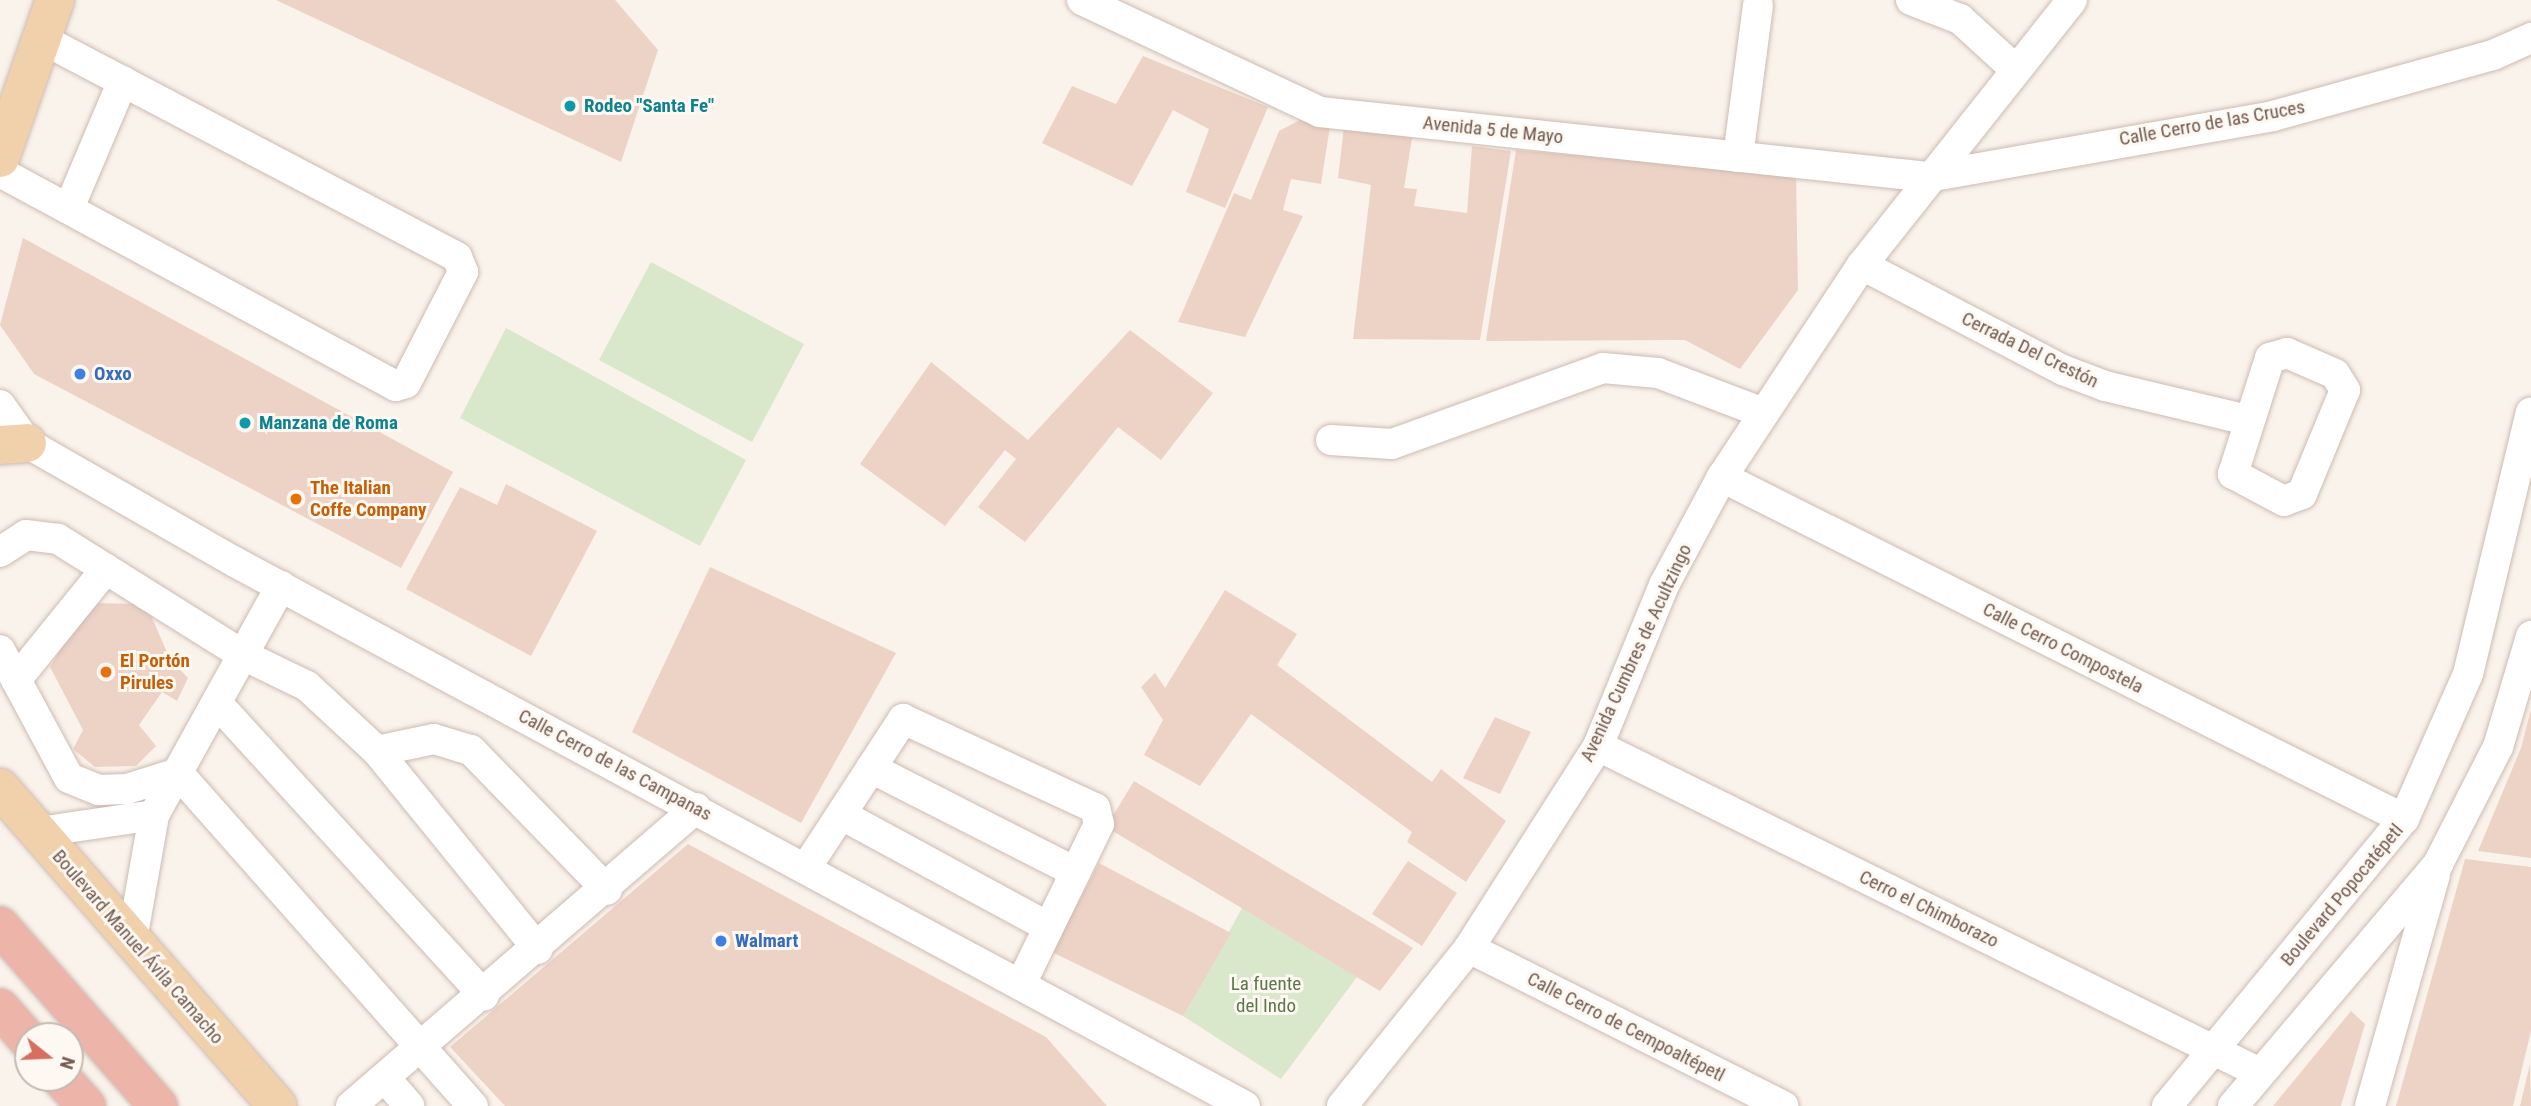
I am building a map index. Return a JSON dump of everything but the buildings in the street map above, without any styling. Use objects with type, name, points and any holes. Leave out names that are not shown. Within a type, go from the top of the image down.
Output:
[{"type":"highway","points":[[0,926],[158,1106]]},
{"type":"highway","points":[[0,1008],[14,1024]]},
{"type":"highway","points":[[74,1092],[86,1106]]},
{"type":"main road","points":[[0,158],[23,65],[55,0]]},
{"type":"main road","name":"Boulevard Manuel Ávila Camacho","points":[[0,788],[276,1106]]},
{"type":"street","name":"Avenida 5 de Mayo","points":[[1082,0],[1320,112],[1928,177]]},
{"type":"street","points":[[1911,0],[1960,19],[2015,69]]},
{"type":"street","name":"Avenida Cumbres de Acultzingo","points":[[1342,1106],[1469,948],[1598,746],[1664,585],[1722,477],[1764,413],[1862,265],[1969,125],[2072,0]]},
{"type":"street","points":[[1738,157],[1758,5]]},
{"type":"street","name":"Calle Cerro de las Cruces","points":[[1928,177],[2273,116],[2493,55],[2531,38]]},
{"type":"street","points":[[0,172],[396,386],[406,383],[463,272],[457,257],[123,81],[23,65]]},
{"type":"street","points":[[69,208],[123,81]]},
{"type":"street","name":"Cerrada Del Crestón","points":[[1862,265],[2063,370],[2105,386],[2248,420]]},
{"type":"street","points":[[2278,353],[2343,383],[2302,494],[2294,500],[2234,474],[2248,420],[2270,358],[2278,353]]},
{"type":"street","points":[[1331,440],[1392,444],[1602,368],[1658,373],[1764,413]]},
{"type":"street","name":"Calle Cerro de las Campanas","points":[[0,405],[13,444],[696,808],[1245,1106]]},
{"type":"street","name":"Boulevard Popocatépetl","points":[[2167,1106],[2404,819],[2468,674],[2531,412]]},
{"type":"street","name":"Calle Cerro Compostela","points":[[1722,477],[2404,819]]},
{"type":"street","points":[[0,552],[26,535],[58,539],[243,655],[307,686],[377,751],[538,949]]},
{"type":"street","points":[[16,680],[106,569]]},
{"type":"street","points":[[132,940],[155,815],[281,586]]},
{"type":"street","points":[[2371,1106],[2438,864],[2498,747],[2531,636]]},
{"type":"street","points":[[0,650],[69,778],[99,790],[127,789],[178,774]]},
{"type":"street","points":[[217,703],[484,995]]},
{"type":"street","points":[[806,868],[842,815],[897,724],[912,721],[1100,815],[1021,984]]},
{"type":"street","points":[[377,751],[434,739],[471,751],[607,890]]},
{"type":"street","name":"Cerro el Chimborazo","points":[[1598,746],[2260,1073]]},
{"type":"street","points":[[871,768],[1075,872]]},
{"type":"street","points":[[178,774],[473,1106]]},
{"type":"street","points":[[369,1095],[420,1046],[607,890],[696,808]]},
{"type":"street","points":[[39,832],[155,815]]},
{"type":"street","points":[[842,815],[1048,927]]},
{"type":"street","points":[[2233,1106],[2438,864]]},
{"type":"street","name":"Calle Cerro de Cempoaltépetl","points":[[1469,948],[1783,1106]]},
{"type":"street","points":[[369,1095],[409,1106]]},
{"type":"green space","points":[[651,262],[804,344],[752,442],[599,360]]},
{"type":"green space","points":[[506,328],[746,460],[700,546],[460,418]]},
{"type":"green space","name":"La fuente del Indo","points":[[1242,908],[1357,977],[1281,1079],[1183,1016]]},
{"type":"place","name":"Rodeo \"Santa Fe\"","points":[[570,106]]},
{"type":"place","name":"Oxxo","points":[[80,374]]},
{"type":"place","name":"Manzana de Roma","points":[[245,423]]},
{"type":"place","name":"The Italian Coffe Company","points":[[296,499]]},
{"type":"place","name":"El Portón Pirules","points":[[106,672]]},
{"type":"place","name":"Walmart","points":[[721,941]]}]
